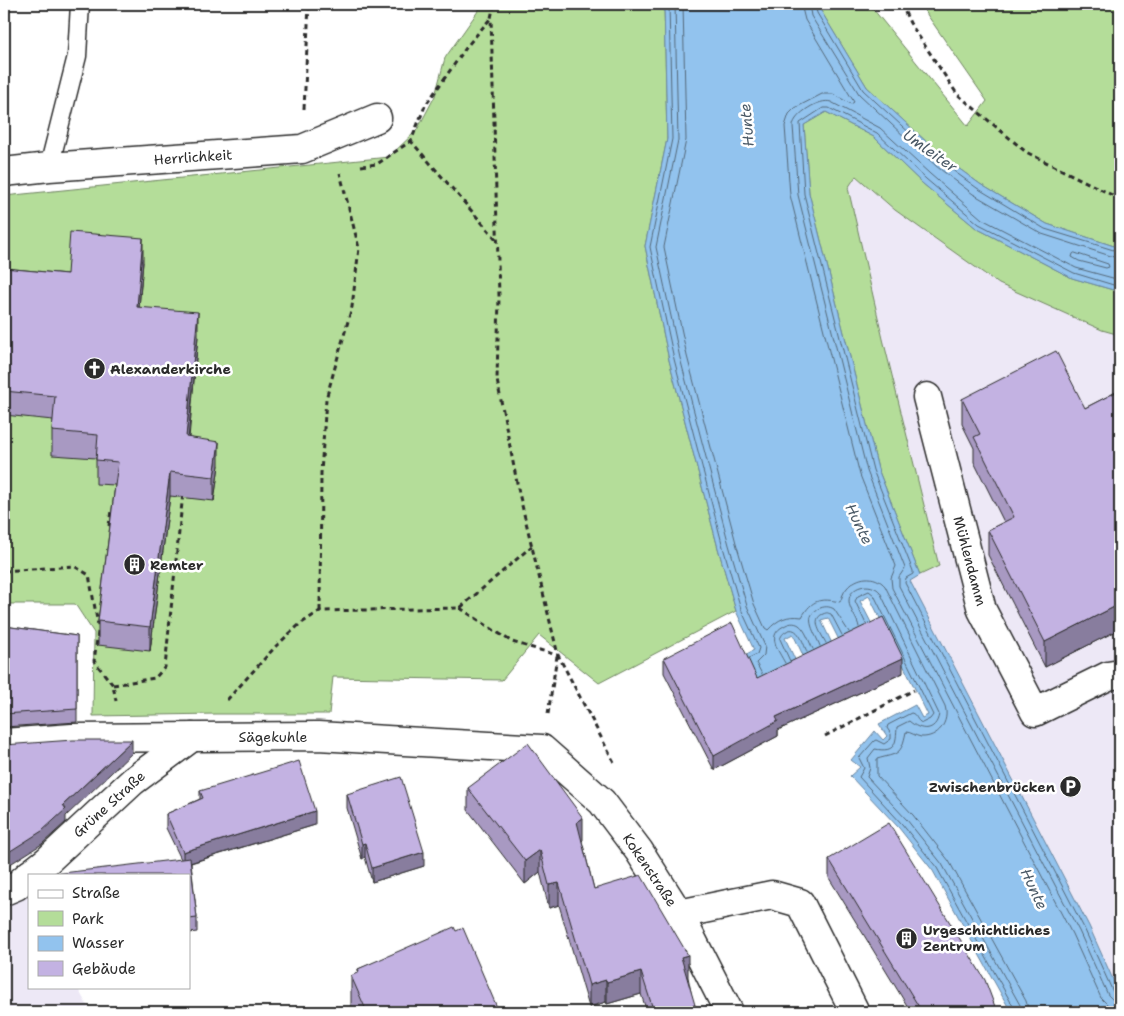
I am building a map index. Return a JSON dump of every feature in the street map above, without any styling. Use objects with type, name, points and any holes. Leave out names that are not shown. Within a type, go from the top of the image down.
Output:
[{"type":"street","name":"Herrlichkeit","points":[[4,172],[49,167],[302,149],[377,118]]},
{"type":"street","name":"Mühlendamm","points":[[927,397],[982,610],[1035,712],[1108,676],[1120,674]]},
{"type":"street","name":"Sägekuhle","points":[[4,743],[72,738],[318,736],[542,749]]},
{"type":"street","name":"Grüne Straße","points":[[30,874],[133,780],[192,737]]},
{"type":"street","name":"Kokenstraße","points":[[542,749],[602,802],[639,851],[679,914],[729,1012]]},
{"type":"street","name":"Grüne Straße","points":[[4,891],[16,886],[28,876]]},
{"type":"street","points":[[679,914],[772,894],[800,903],[855,1012]]},
{"type":"lane","points":[[49,167],[78,56],[80,4]]},
{"type":"path","points":[[302,149],[309,4]]},
{"type":"path","points":[[494,4],[491,18],[499,296],[497,380],[519,493],[558,656],[617,768]]},
{"type":"path","points":[[901,4],[910,23],[958,94],[1026,152],[1120,199]]},
{"type":"path","points":[[411,141],[497,240]]},
{"type":"path","points":[[320,610],[322,473],[326,399],[352,307],[359,248],[339,168]]},
{"type":"path","points":[[100,608],[94,661],[113,685],[155,678],[165,666],[184,489]]},
{"type":"path","points":[[109,529],[111,510]]},
{"type":"path","points":[[460,608],[532,546]]},
{"type":"path","points":[[4,572],[74,566],[81,570],[89,575],[98,628]]},
{"type":"path","points":[[192,737],[276,646],[300,624],[320,610],[460,608],[512,642],[558,656]]},
{"type":"path","points":[[542,749],[558,656]]},
{"type":"path","points":[[825,736],[914,690]]},
{"type":"shaded area","points":[[856,176],[895,210],[999,284],[1102,330],[1120,335],[1120,995],[1089,926],[909,581],[939,566],[848,188]]},
{"type":"shaded area","points":[[28,889],[28,988],[78,988],[88,1007],[107,1012],[4,1012],[4,901]]},
{"type":"green space","points":[[483,4],[664,4],[667,139],[645,246],[669,360],[736,611],[599,683],[539,635],[502,680],[333,677],[329,714],[93,716],[94,633],[75,604],[4,604],[4,196],[389,157],[417,130],[435,96],[445,58]]},
{"type":"green space","points":[[820,4],[869,4],[968,126],[987,101],[921,4],[1120,4],[1120,248],[1047,224],[980,184],[943,157],[867,87],[821,11]]},
{"type":"green space","points":[[826,112],[874,137],[922,183],[976,228],[1072,278],[1120,292],[1120,335],[1102,330],[999,284],[895,210],[856,176],[848,188],[939,566],[920,575],[878,469],[809,193],[804,125]]},
{"type":"water","points":[[664,4],[820,4],[821,11],[867,87],[943,157],[980,184],[1047,224],[1120,248],[1120,292],[1072,278],[976,228],[922,183],[874,137],[826,112],[804,125],[809,193],[878,469],[920,575],[910,581],[1089,926],[1120,995],[1120,1012],[1011,1012],[933,871],[899,828],[850,776],[860,767],[851,760],[875,731],[883,740],[887,736],[879,724],[915,705],[922,718],[928,715],[869,596],[860,601],[876,632],[843,648],[828,618],[821,620],[836,652],[808,666],[793,634],[785,638],[800,670],[757,692],[741,657],[754,650],[736,611],[718,548],[669,360],[645,246],[667,139]]},
{"type":"building","points":[[70,232],[143,238],[137,307],[198,312],[186,437],[219,442],[214,477],[170,472],[150,627],[98,621],[118,462],[96,460],[98,435],[52,431],[55,396],[4,391],[4,268],[67,274]]},
{"type":"building","points":[[1056,351],[1085,408],[1120,390],[1120,604],[1045,642],[988,530],[1014,517],[974,437],[980,434],[962,399]]},
{"type":"building","points":[[883,617],[903,658],[776,717],[778,721],[714,756],[664,658],[732,623],[757,678]]},
{"type":"building","points":[[4,626],[77,636],[77,709],[4,714]]},
{"type":"building","points":[[73,740],[132,740],[63,805],[66,809],[42,831],[4,855],[4,745]]},
{"type":"building","points":[[528,743],[583,818],[577,822],[594,889],[641,875],[688,955],[681,957],[695,1005],[672,1012],[654,1012],[641,972],[589,985],[559,883],[549,885],[540,850],[525,861],[468,788]]},
{"type":"building","points":[[299,761],[315,811],[183,852],[166,814],[203,798],[200,791]]},
{"type":"building","points":[[401,777],[424,852],[372,868],[365,843],[362,844],[347,794]]},
{"type":"building","name":"Urgeschichtliches Zentrum","points":[[889,823],[985,980],[997,1012],[922,1012],[829,859]]},
{"type":"building","points":[[190,858],[197,918],[190,919],[190,874],[54,874]]},
{"type":"building","points":[[454,927],[456,931],[463,928],[499,1012],[367,1012],[351,976],[359,972],[358,969]]},
{"type":"place","name":"Alexanderkirche","points":[[94,369]]},
{"type":"place","name":"Remter","points":[[134,565]]},
{"type":"place","name":"Zwischenbrücken","points":[[1071,787]]},
{"type":"place","name":"Urgeschichtliches Zentrum","points":[[907,938]]},
{"type":"water label","name":"Hunte","points":[[747,125]]},
{"type":"water label","name":"Umleiter","points":[[930,151]]},
{"type":"water label","name":"Hunte","points":[[859,524]]},
{"type":"water label","name":"Hunte","points":[[1034,889]]}]
